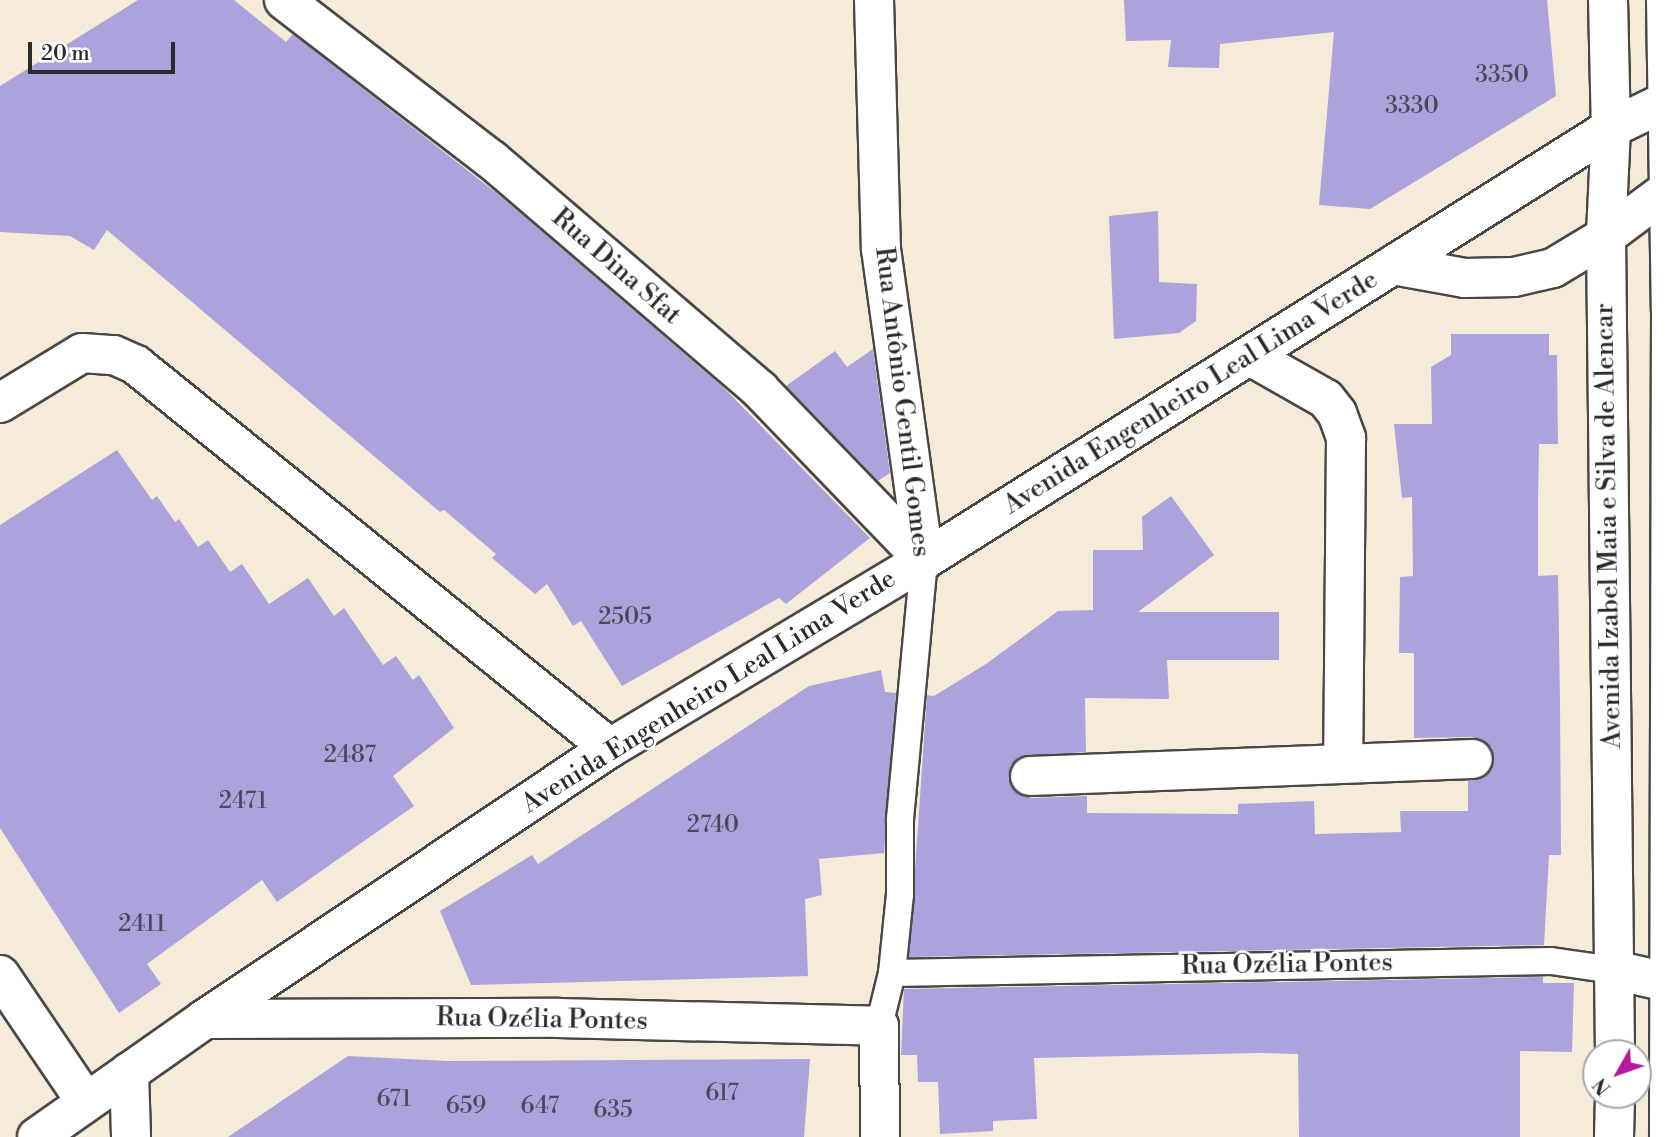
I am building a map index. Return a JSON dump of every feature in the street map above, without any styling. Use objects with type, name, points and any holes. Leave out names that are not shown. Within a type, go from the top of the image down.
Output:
[{"type":"street","name":"Rua Dina Sfat","points":[[284,0],[492,160],[760,390],[924,561]]},
{"type":"street","name":"Rua Antônio Gentil Gomes","points":[[874,0],[881,249],[924,561]]},
{"type":"street","name":"Avenida Izabel Maia e Silva de Alencar","points":[[1608,0],[1611,128],[1606,236],[1615,1039]]},
{"type":"street","points":[[1666,0],[1668,190],[1675,311],[1673,984],[1669,1137]]},
{"type":"street","name":"Avenida Engenheiro Leal Lima Verde","points":[[37,1137],[205,1019],[610,748],[924,561],[1611,128],[1669,100]]},
{"type":"street","name":"Avenida Engenheiro Leal Lima Verde","points":[[1393,265],[1465,278],[1514,278],[1553,268],[1606,236],[1668,190]]},
{"type":"street","points":[[0,403],[82,353],[114,355],[136,365],[610,748]]},
{"type":"street","points":[[1250,356],[1326,399],[1337,413],[1346,438],[1343,761]]},
{"type":"street","points":[[1030,776],[1343,761],[1473,759]]},
{"type":"street","name":"Rua Ozélia Pontes","points":[[1614,970],[1673,984]]},
{"type":"street","points":[[0,975],[86,1102]]},
{"type":"street","name":"Rua Ozélia Pontes","points":[[205,1019],[558,1018],[878,1026]]},
{"type":"street","name":"Rua Antônio Gentil Gomes","points":[[878,1026],[880,1137]]},
{"type":"street","points":[[129,1072],[131,1137]]},
{"type":"street","points":[[1614,1137],[1615,1109]]},
{"type":"lane","name":"Rua Antônio Gentil Gomes","points":[[878,1026],[892,973],[900,894],[900,819],[924,561]]},
{"type":"lane","name":"Rua Ozélia Pontes","points":[[892,973],[1551,961],[1614,970]]},
{"type":"building","points":[[138,0],[234,0],[286,42],[293,34],[504,199],[724,388],[870,538],[786,604],[779,598],[622,686],[581,621],[573,626],[547,584],[535,594],[492,558],[496,554],[444,510],[440,512],[107,230],[94,250],[70,236],[0,232],[0,86]]},
{"type":"building","points":[[1124,0],[1547,0],[1556,96],[1370,209],[1319,205],[1334,32],[1220,44],[1219,68],[1168,67],[1171,40],[1126,41]]},
{"type":"building","points":[[1158,211],[1159,282],[1197,284],[1196,321],[1179,333],[1114,339],[1109,216]]},
{"type":"building","points":[[1451,334],[1549,334],[1549,355],[1557,355],[1558,444],[1539,444],[1538,576],[1558,575],[1560,700],[1561,855],[1549,855],[1544,945],[909,957],[927,695],[934,696],[986,664],[1058,611],[1093,610],[1093,550],[1143,550],[1142,517],[1171,496],[1214,555],[1138,612],[1279,612],[1279,660],[1167,660],[1169,699],[1085,698],[1086,752],[1019,757],[1010,766],[1012,788],[1031,798],[1087,796],[1087,813],[1238,814],[1238,804],[1314,801],[1315,834],[1401,832],[1400,811],[1468,811],[1468,781],[1484,778],[1492,770],[1492,748],[1473,737],[1414,738],[1414,653],[1399,653],[1400,577],[1413,576],[1412,497],[1402,498],[1394,424],[1432,424],[1431,367],[1451,355]]},
{"type":"building","points":[[873,349],[890,473],[878,481],[786,386],[835,351],[847,367]]},
{"type":"building","points":[[117,450],[152,500],[157,496],[175,522],[179,519],[198,547],[208,540],[230,572],[242,564],[269,604],[308,578],[334,616],[344,608],[383,665],[396,656],[413,680],[419,675],[454,728],[393,776],[414,806],[277,902],[262,880],[147,964],[161,984],[119,1013],[0,828],[0,525]]},
{"type":"building","points":[[881,670],[885,692],[896,693],[884,853],[819,859],[822,895],[805,899],[808,976],[471,985],[440,911],[532,855],[538,864],[809,686]]},
{"type":"building","points":[[1543,977],[1543,983],[1574,983],[1572,1052],[1520,1051],[1520,1137],[1299,1137],[1298,1054],[1257,1053],[1034,1058],[1037,1119],[993,1121],[993,1131],[940,1134],[938,1082],[918,1082],[917,1055],[901,1055],[904,989]]},
{"type":"building","points":[[348,1056],[447,1061],[810,1059],[804,1137],[228,1137]]}]
